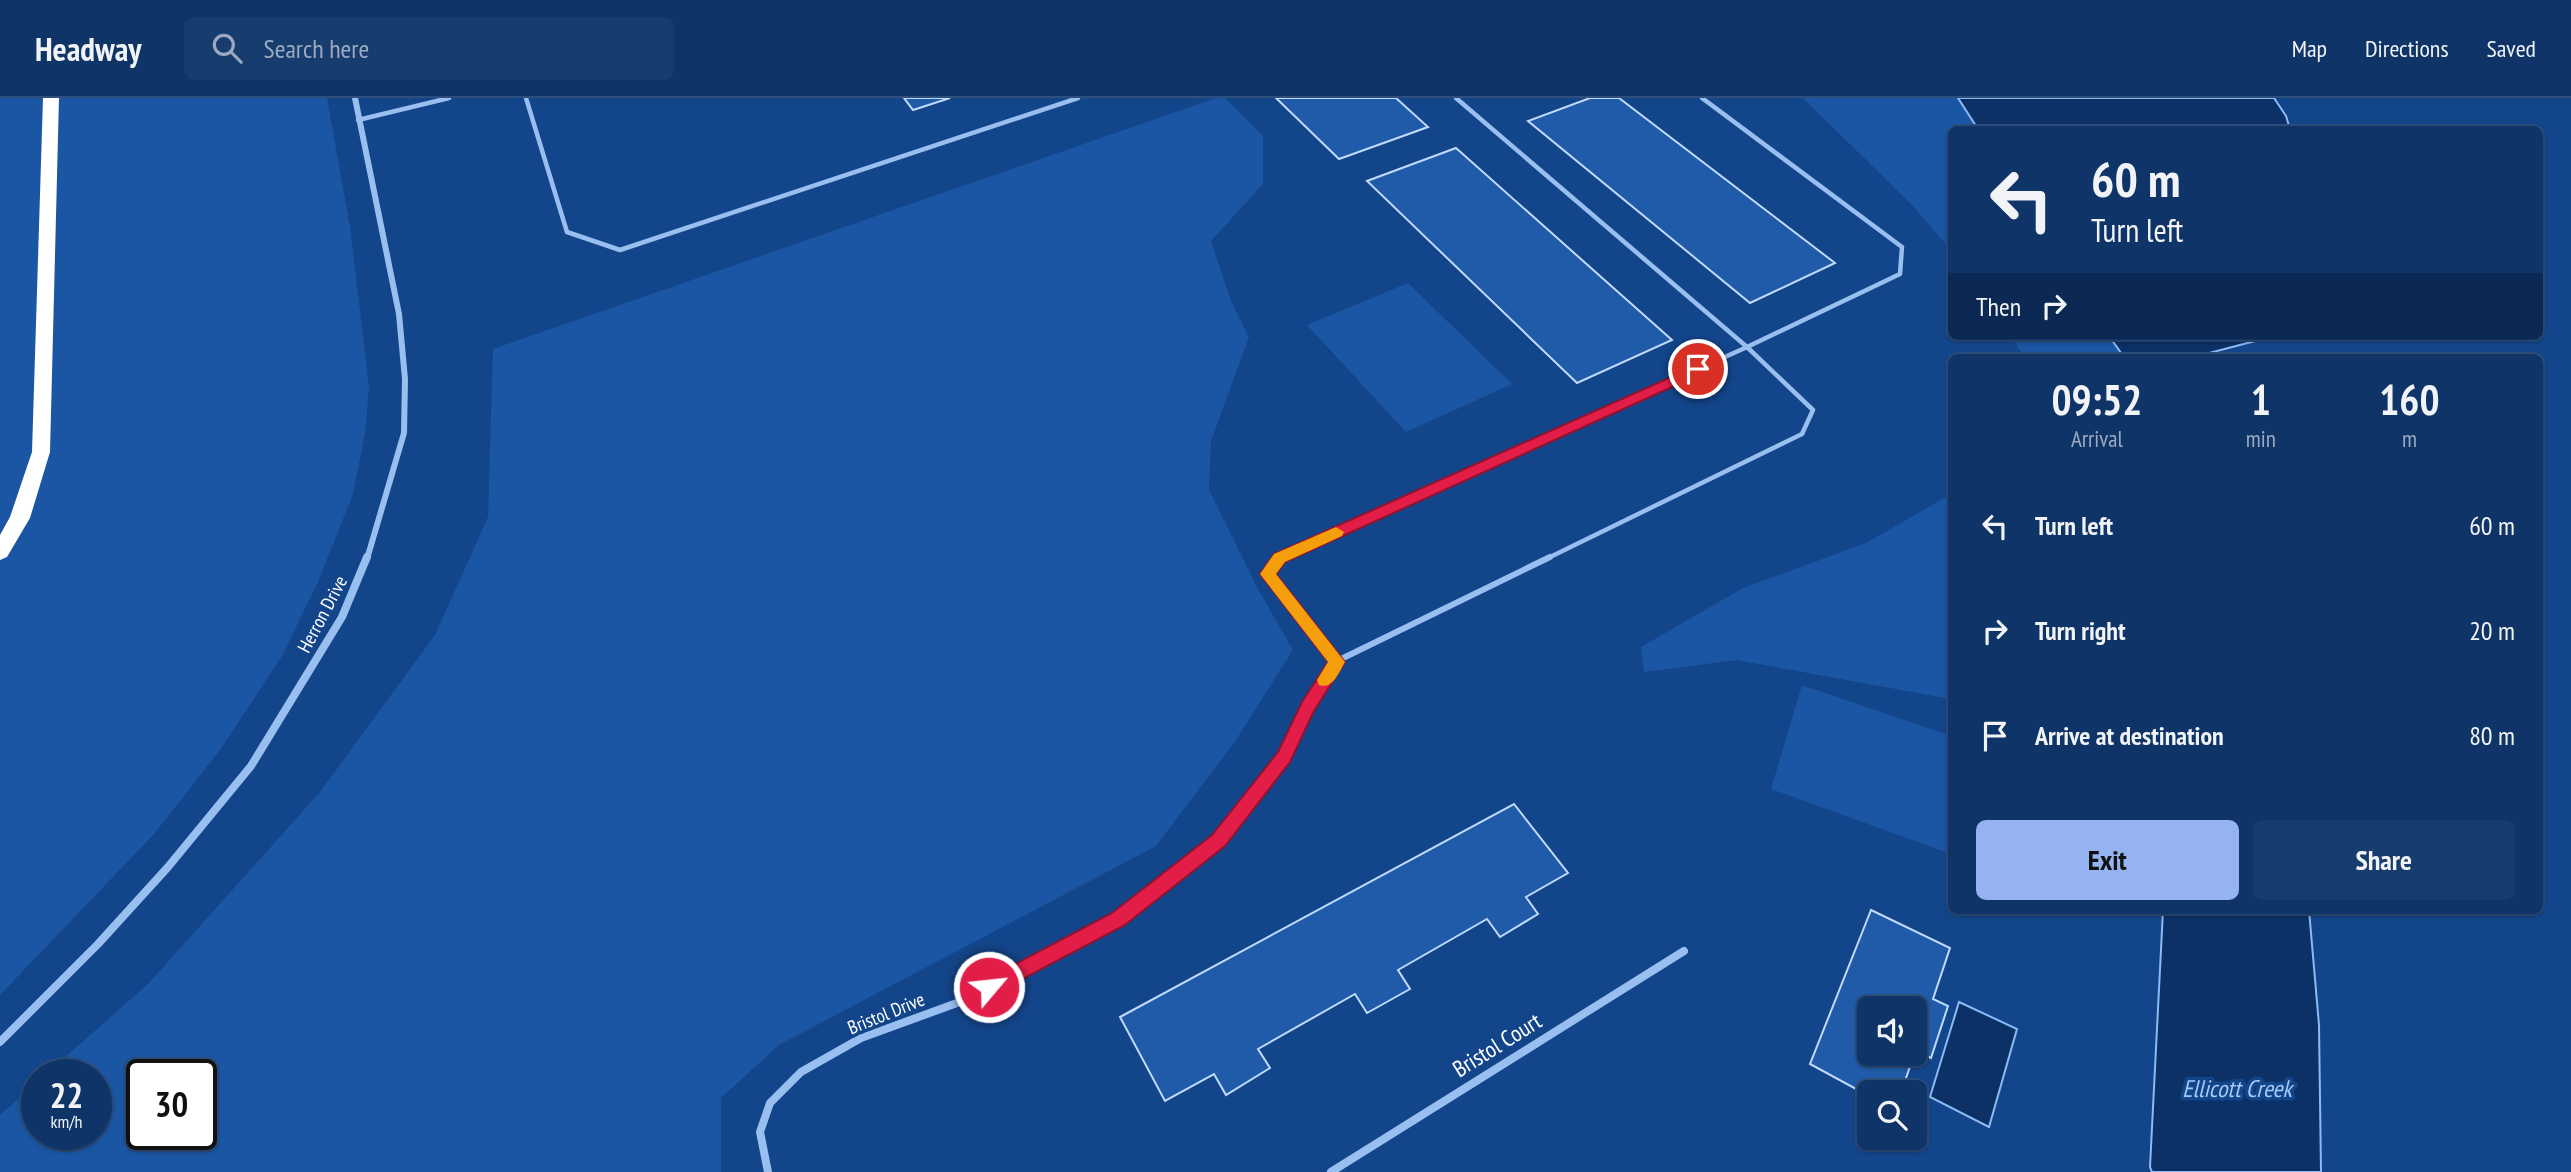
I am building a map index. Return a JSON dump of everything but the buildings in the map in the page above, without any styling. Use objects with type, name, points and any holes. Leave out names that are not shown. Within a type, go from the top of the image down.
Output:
[{"type":"highway","points":[[0,552],[20,518],[41,452],[51,98]]},
{"type":"street","name":"Herron Drive","points":[[0,1042],[98,944],[168,867],[251,766],[342,617],[366,562],[404,433],[405,379],[399,314],[355,98]]},
{"type":"street","name":"Bristol Drive","points":[[768,1172],[760,1132],[770,1103],[801,1072],[861,1038],[968,999],[1119,919],[1219,841],[1284,757],[1308,707],[1337,662]]},
{"type":"street","name":"Bristol Court","points":[[1331,1172],[1684,951]]},
{"type":"lane","points":[[358,120],[449,98]]},
{"type":"lane","points":[[526,98],[567,232],[620,250],[1078,98]]},
{"type":"lane","points":[[1456,98],[1747,347],[1813,410],[1802,434],[1337,662],[1268,574],[1280,558],[1747,347],[1900,274],[1902,247],[1702,98]]},
{"type":"shaded area","points":[[0,98],[327,98],[350,227],[369,387],[365,435],[352,497],[317,584],[282,656],[220,750],[154,834],[0,995]]},
{"type":"shaded area","points":[[1216,98],[1225,98],[1263,136],[1263,184],[1211,241],[1231,301],[1249,337],[1211,441],[1209,490],[1258,589],[1293,650],[1236,740],[1156,846],[779,1045],[721,1098],[721,1172],[0,1172],[0,1115],[21,1096],[21,1150],[112,1150],[112,1059],[63,1059],[148,984],[320,792],[435,635],[488,517],[493,349]]},
{"type":"shaded area","points":[[1803,98],[1958,98],[1976,126],[1948,126],[1948,247],[1911,204]]},
{"type":"shaded area","points":[[1408,283],[1512,384],[1406,432],[1307,325]]},
{"type":"shaded area","points":[[2013,340],[2112,340],[2122,354],[2022,354]]},
{"type":"shaded area","points":[[1948,496],[1948,698],[1737,660],[1644,672],[1641,647],[1743,588],[1866,543]]},
{"type":"shaded area","points":[[1802,685],[1948,735],[1948,853],[1771,789]]},
{"type":"water","points":[[1958,98],[2274,98],[2289,126],[1976,126]]},
{"type":"water","points":[[2112,340],[2259,340],[2209,354],[2122,354]]},
{"type":"water","name":"Ellicott Creek","points":[[2163,914],[2309,914],[2319,1025],[2321,1172],[2152,1172],[2150,1167]]},
{"type":"water","points":[[1959,1002],[2017,1029],[1989,1127],[1930,1097]]},
{"type":"slow traffic","points":[[1325,680],[1337,662],[1268,574],[1280,558],[1336,532]]},
{"type":"route","points":[[989,987],[1119,919],[1159,888],[1219,841],[1284,757],[1308,707],[1337,662],[1268,574],[1280,558],[1698,369]]}]
